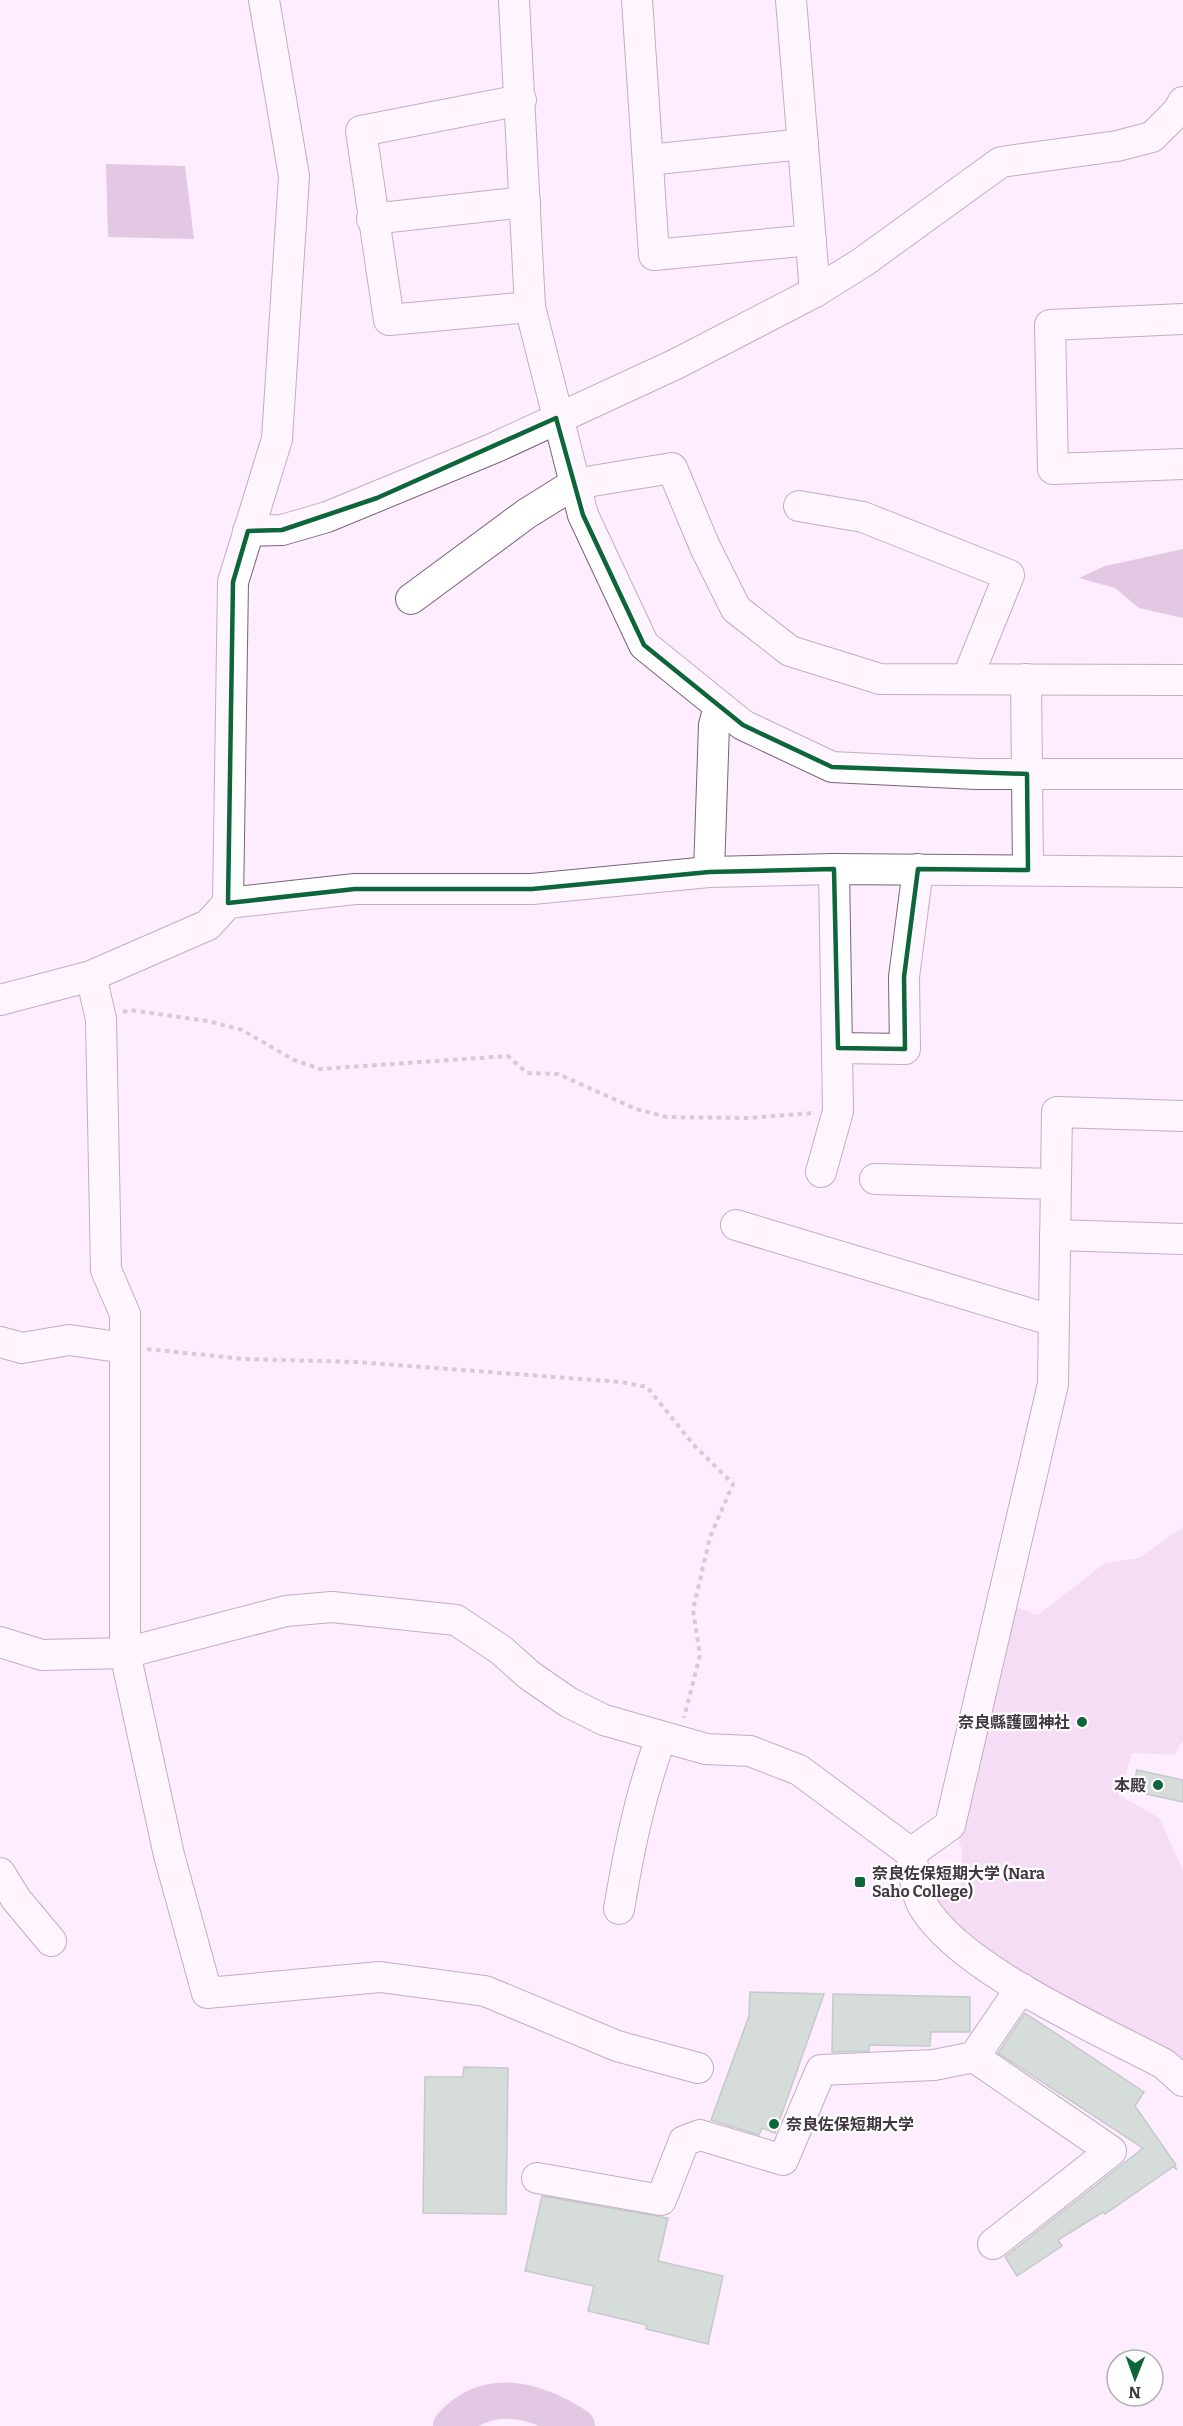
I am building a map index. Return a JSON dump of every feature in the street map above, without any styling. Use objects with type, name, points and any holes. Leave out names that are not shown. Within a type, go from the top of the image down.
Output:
[{"type":"street","points":[[0,1000],[91,976],[208,925],[228,903],[233,582],[277,439],[294,176],[264,0]]},
{"type":"street","points":[[514,0],[530,307],[582,515],[644,645],[743,725],[832,767],[1027,774],[1183,774]]},
{"type":"street","points":[[637,0],[654,255],[811,240]]},
{"type":"street","points":[[791,0],[815,292]]},
{"type":"street","points":[[521,100],[360,131],[389,320],[530,307]]},
{"type":"street","points":[[248,531],[282,530],[337,513],[494,448],[676,364],[815,292],[863,262],[1000,162],[1117,146],[1152,137],[1178,111],[1183,102]]},
{"type":"street","points":[[648,160],[803,144]]},
{"type":"street","points":[[372,219],[525,202]]},
{"type":"street","points":[[1183,319],[1050,325],[1053,469],[1183,464]]},
{"type":"street","points":[[411,599],[526,514],[574,484],[672,468],[705,547],[736,609],[790,651],[880,679],[1183,680]]},
{"type":"street","points":[[799,506],[863,517],[1009,576],[967,679]]},
{"type":"street","points":[[1026,680],[1028,870]]},
{"type":"street","points":[[708,872],[714,725],[719,706]]},
{"type":"street","points":[[228,903],[355,889],[532,889],[708,872],[834,868],[1183,872]]},
{"type":"street","points":[[822,1172],[838,1111],[834,868]]},
{"type":"street","points":[[838,1048],[905,1049],[904,977],[918,869]]},
{"type":"street","points":[[91,976],[101,1019],[106,1270],[125,1314],[125,1653],[169,1855],[207,1993],[380,1977],[485,1992],[617,2046],[698,2068]]},
{"type":"street","points":[[911,1852],[950,1825],[1053,1384],[1057,1112],[1183,1116]]},
{"type":"street","points":[[875,1179],[1056,1184]]},
{"type":"street","points":[[736,1225],[1054,1320]]},
{"type":"street","points":[[1055,1235],[1183,1239]]},
{"type":"street","points":[[0,1342],[22,1348],[69,1340],[126,1348]]},
{"type":"street","points":[[0,1642],[42,1655],[125,1653],[286,1611],[332,1607],[456,1620],[501,1650],[529,1675],[568,1702],[604,1720],[706,1749],[750,1751],[799,1770],[911,1852],[922,1903],[940,1931],[1020,1988],[1164,2064],[1183,2080]]},
{"type":"street","points":[[619,1909],[631,1836],[647,1776],[669,1740]]},
{"type":"street","points":[[0,1873],[16,1899],[51,1941]]},
{"type":"street","points":[[537,2178],[661,2200],[684,2141],[700,2135],[783,2160],[821,2070],[934,2065],[974,2057],[1020,1988]]},
{"type":"street","points":[[974,2057],[1111,2151],[993,2244]]},
{"type":"path","points":[[101,1019],[130,1010],[208,1021],[242,1030],[294,1060],[320,1069],[508,1056],[527,1073],[558,1074],[636,1109],[667,1117],[748,1118],[838,1111]]},
{"type":"path","points":[[126,1348],[244,1359],[356,1362],[621,1382],[647,1387],[693,1444],[733,1484],[710,1537],[693,1610],[700,1655],[669,1740]]},
{"type":"highlighted area","points":[[556,418],[583,515],[644,645],[743,725],[832,767],[1027,774],[1028,870],[918,869],[904,977],[905,1049],[838,1048],[834,869],[709,872],[532,889],[355,889],[228,903],[233,582],[248,531],[282,530],[377,498]]},
{"type":"shaded area","points":[[106,164],[185,166],[194,239],[108,237]]},
{"type":"shaded area","points":[[1183,549],[1183,618],[1139,608],[1115,588],[1079,578],[1105,566]]},
{"type":"shaded area","name":"奈良縣護國神社","points":[[1183,1527],[1183,1741],[1174,1755],[1132,1753],[1119,1795],[1159,1818],[1183,1870],[1183,2068],[943,1927],[927,1897],[945,1898],[961,1886],[962,1849],[954,1830],[1010,1605],[1038,1615],[1105,1563],[1139,1558]]},
{"type":"building","name":"本殿","points":[[1137,1770],[1183,1780],[1183,1802],[1132,1791]]},
{"type":"building","points":[[750,1992],[824,1994],[775,2133],[762,2128],[759,2135],[711,2120],[749,2016]]},
{"type":"building","points":[[833,1994],[970,1997],[970,2032],[931,2032],[930,2046],[869,2045],[869,2051],[832,2052]]},
{"type":"building","points":[[1025,2013],[1144,2092],[1135,2106],[1176,2165],[1174,2166],[1177,2170],[1173,2167],[1105,2214],[1103,2212],[1058,2240],[1062,2246],[1017,2276],[1005,2257],[1143,2148],[998,2053]]},
{"type":"building","points":[[464,2067],[508,2068],[506,2214],[423,2213],[425,2077],[463,2077]]},
{"type":"building","points":[[542,2196],[668,2218],[658,2261],[723,2276],[708,2344],[646,2329],[647,2325],[588,2311],[594,2286],[525,2271]]},
{"type":"waterway","points":[[451,2426],[465,2413],[481,2405],[497,2401],[513,2401],[546,2409],[577,2426]]},
{"type":"place","name":"奈良縣護國神社","points":[[1082,1722]]},
{"type":"place","name":"本殿","points":[[1158,1785]]},
{"type":"place","name":"奈良佐保短期大学 (Nara Saho College)","points":[[860,1882]]},
{"type":"place","name":"奈良佐保短期大学","points":[[774,2124]]}]
